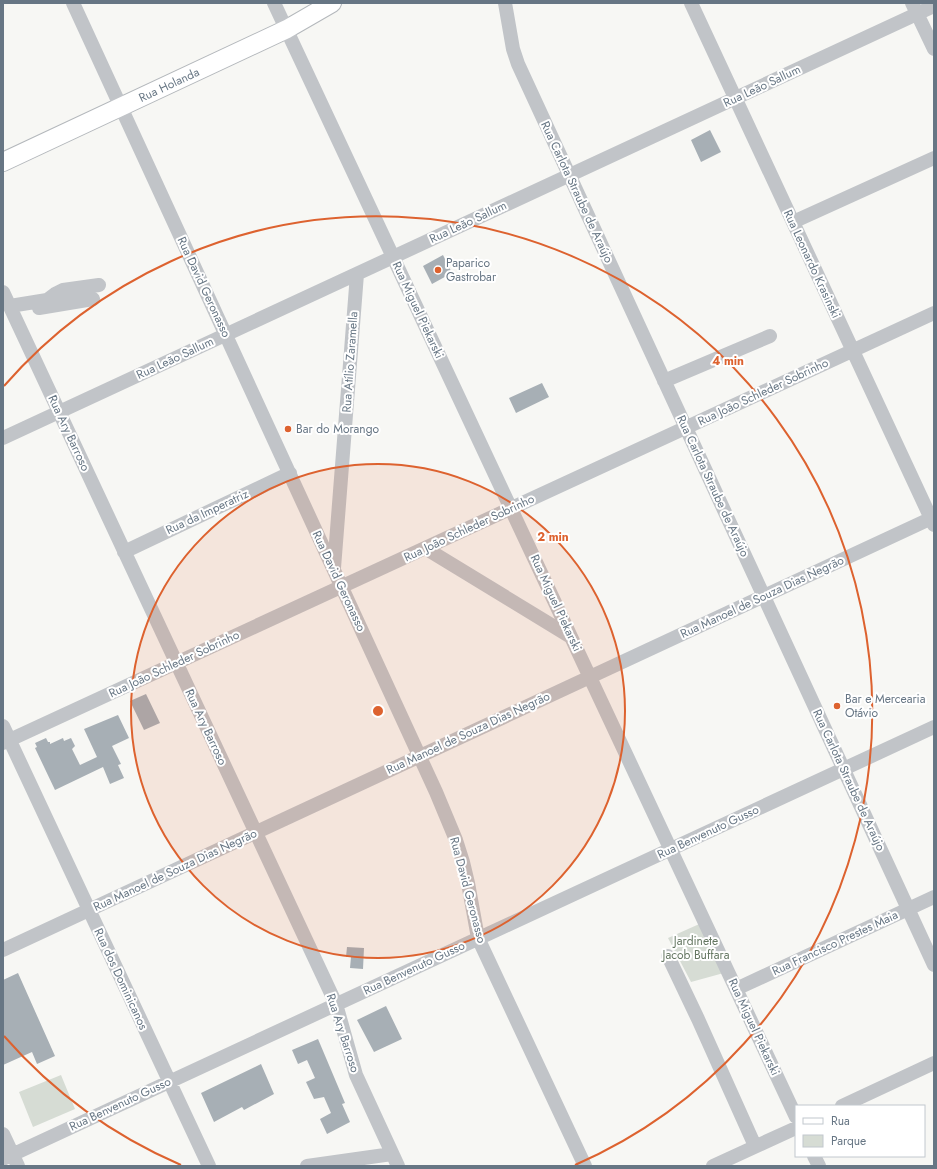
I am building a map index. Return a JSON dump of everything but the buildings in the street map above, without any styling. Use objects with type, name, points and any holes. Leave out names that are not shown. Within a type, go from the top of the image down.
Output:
[{"type":"main road","name":"Rua Holanda","points":[[3,162],[287,29],[332,3]]},
{"type":"street","name":"Rua David Geronasso","points":[[73,3],[446,815],[468,883],[478,938],[585,1166]]},
{"type":"street","name":"Rua Miguel Piekarski","points":[[274,3],[795,1115]]},
{"type":"street","name":"Rua Carlota Straube de Araújo","points":[[505,3],[511,42],[518,64],[934,965]]},
{"type":"street","name":"Rua Leonardo Krasinski","points":[[691,3],[852,350],[933,520]]},
{"type":"street","name":"Rua Leão Sallum","points":[[3,438],[735,98],[915,8],[934,6]]},
{"type":"street","points":[[915,8],[934,49]]},
{"type":"street","points":[[793,222],[934,158]]},
{"type":"street","name":"Rua Atílio Zaramella","points":[[334,570],[357,274]]},
{"type":"street","points":[[11,310],[47,300],[63,290],[99,285]]},
{"type":"street","name":"Rua Ary Barroso","points":[[3,292],[336,1004],[356,1075],[395,1160]]},
{"type":"street","points":[[11,310],[34,309],[93,298]]},
{"type":"street","name":"Rua João Schleder Sobrinho","points":[[6,742],[934,313]]},
{"type":"street","points":[[664,381],[770,336]]},
{"type":"street","name":"Rua da Imperatriz","points":[[124,552],[290,473]]},
{"type":"street","name":"Rua Manoel de Souza Dias Negrão","points":[[3,950],[764,596],[933,520]]},
{"type":"street","points":[[425,548],[572,637]]},
{"type":"street","name":"Rua dos Dominicanos","points":[[3,726],[6,742],[89,910],[208,1166]]},
{"type":"street","name":"Rua Benvenuto Gusso","points":[[11,1160],[169,1082],[934,727]]},
{"type":"street","name":"Rua Francisco Prestes Maia","points":[[736,989],[934,897]]},
{"type":"street","points":[[668,956],[755,1146]]},
{"type":"street","points":[[844,1105],[934,1063]]},
{"type":"street","points":[[713,1166],[795,1128]]},
{"type":"street","points":[[3,1134],[11,1160]]},
{"type":"street","points":[[814,1157],[819,1166]]},
{"type":"street","points":[[307,1166],[395,1160]]},
{"type":"green space","name":"Jardinete Jacob Buffara","points":[[706,921],[731,971],[691,982],[668,938]]},
{"type":"green space","points":[[61,1075],[75,1109],[33,1127],[19,1092]]},
{"type":"place","name":"Paparico Gastrobar","points":[[438,270]]},
{"type":"place","name":"Bar do Morango","points":[[288,429]]},
{"type":"place","name":"Bar e Mercearia Otávio","points":[[837,706]]}]
